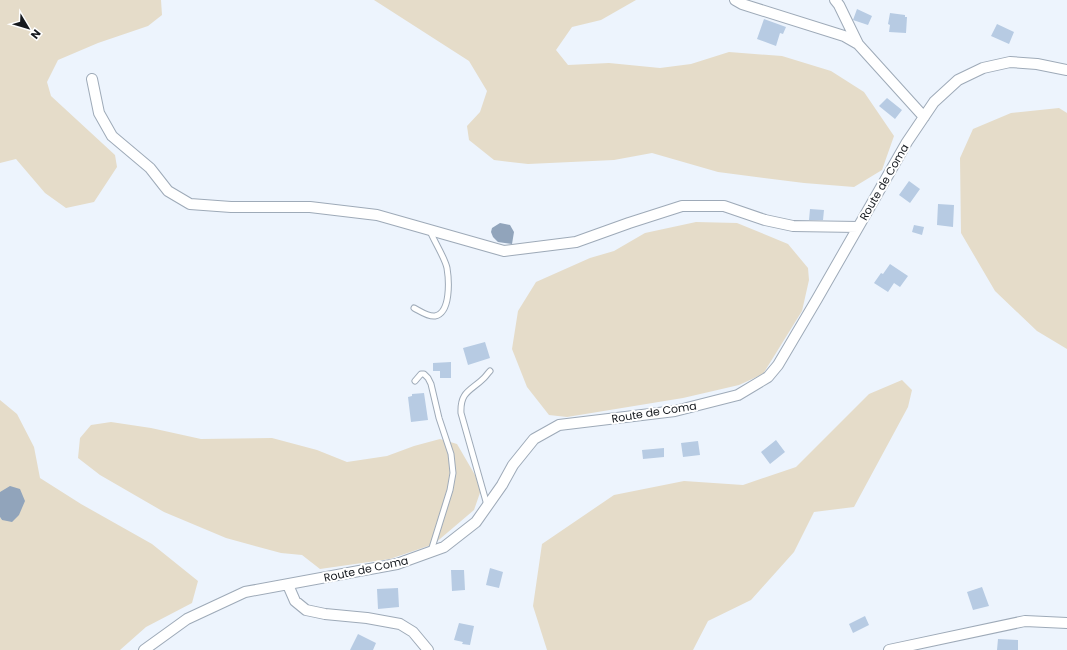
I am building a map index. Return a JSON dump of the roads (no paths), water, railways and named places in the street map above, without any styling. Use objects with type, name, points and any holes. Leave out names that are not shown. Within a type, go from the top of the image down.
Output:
[{"type":"street","points":[[735,0],[742,4],[844,36],[858,44]]},
{"type":"street","points":[[835,0],[858,44],[924,117]]},
{"type":"street","name":"Route de Coma","points":[[144,650],[187,619],[245,592],[397,564],[444,547],[476,522],[502,485],[513,465],[534,439],[559,425],[675,411],[738,395],[768,377],[778,365],[907,142],[934,102],[958,80],[983,68],[1010,62],[1037,64],[1067,70]]},
{"type":"street","points":[[92,79],[99,113],[112,136],[150,168],[168,191],[190,204],[231,207],[310,207],[377,215],[504,251],[576,242],[682,206],[724,206],[765,220],[793,226],[858,228]]},
{"type":"street","points":[[288,584],[295,601],[306,610],[400,624],[413,632],[428,650]]},
{"type":"street","points":[[889,650],[1025,621],[1067,623]]},
{"type":"lane","points":[[414,308],[428,315],[436,316],[442,311],[447,301],[449,285],[446,267],[429,230]]},
{"type":"lane","points":[[487,506],[461,413],[460,404],[464,396],[471,388],[484,378],[490,370]]},
{"type":"lane","points":[[415,381],[421,374],[424,374],[431,384],[439,418],[451,454],[453,473],[450,490],[430,552]]},
{"type":"water","points":[[500,223],[510,225],[514,232],[512,244],[498,242],[493,237],[491,232],[492,228]]},
{"type":"water","points":[[10,486],[20,489],[25,501],[19,515],[12,522],[2,520],[0,517],[0,492]]}]
